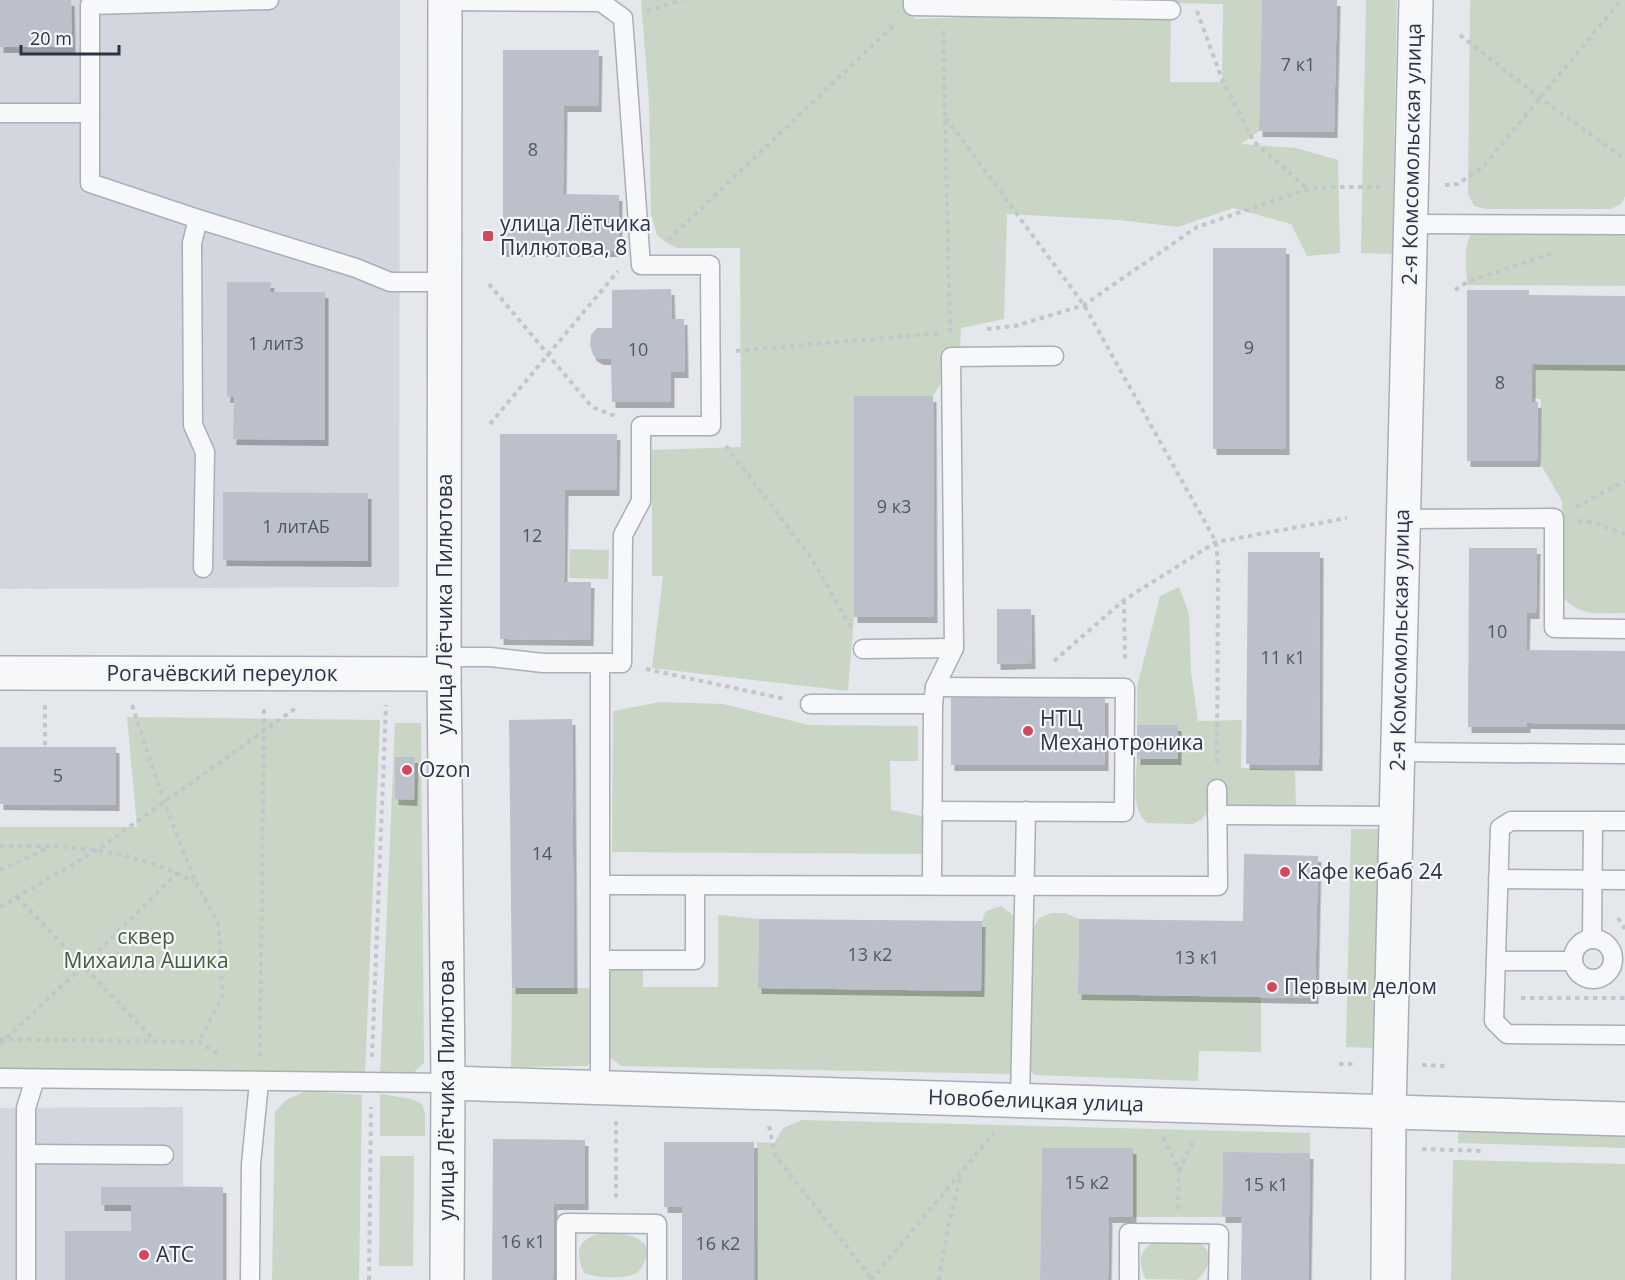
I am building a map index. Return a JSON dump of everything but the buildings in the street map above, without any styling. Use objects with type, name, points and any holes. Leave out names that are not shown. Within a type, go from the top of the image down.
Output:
[{"type":"street","name":"улица Лётчика Пилютова","points":[[445,0],[444,665],[448,1083],[447,1280]]},
{"type":"street","name":"2-я Комсомольская улица","points":[[1388,1280],[1389,1112],[1416,0]]},
{"type":"street","name":"Рогачёвский переулок","points":[[0,674],[444,665]]},
{"type":"street","name":"Новобелицкая улица","points":[[448,1083],[1625,1119]]},
{"type":"lane","points":[[269,0],[90,5],[90,183],[356,268],[390,282],[444,282]]},
{"type":"lane","points":[[444,665],[490,657],[543,663],[622,663],[624,535],[641,501],[641,426],[711,426],[710,265],[641,266],[623,18],[601,1],[445,0]]},
{"type":"lane","points":[[913,3],[942,6],[1171,10]]},
{"type":"lane","points":[[0,113],[90,113]]},
{"type":"lane","points":[[198,219],[192,243],[193,425],[205,452],[203,568]]},
{"type":"lane","points":[[1411,224],[1625,225]]},
{"type":"lane","points":[[932,884],[934,695],[954,648],[951,357],[1054,356]]},
{"type":"lane","points":[[1404,519],[1554,518],[1554,628],[1625,629]]},
{"type":"lane","points":[[863,649],[954,648]]},
{"type":"lane","points":[[600,663],[600,1088]]},
{"type":"lane","points":[[810,704],[1023,688],[1125,688],[1125,812],[932,811]]},
{"type":"lane","points":[[1398,752],[1625,754]]},
{"type":"lane","points":[[600,885],[1218,886],[1217,789]]},
{"type":"lane","points":[[1020,1101],[1026,811]]},
{"type":"lane","points":[[1217,814],[1396,816]]},
{"type":"lane","points":[[1625,821],[1511,821],[1500,828],[1494,1021],[1507,1034],[1625,1035]]},
{"type":"lane","points":[[1592,939],[1593,821]]},
{"type":"lane","points":[[1498,879],[1625,880]]},
{"type":"lane","points":[[600,960],[696,960],[696,885]]},
{"type":"lane","points":[[1592,939],[1609,947],[1619,959],[1604,976],[1590,980],[1578,973],[1572,961],[1575,949],[1585,941],[1592,939]]},
{"type":"lane","points":[[1496,961],[1572,961]]},
{"type":"lane","points":[[0,1078],[448,1083]]},
{"type":"lane","points":[[26,1280],[26,1108],[35,1079]]},
{"type":"lane","points":[[250,1280],[251,1164],[260,1082]]},
{"type":"lane","points":[[26,1154],[164,1155]]},
{"type":"lane","points":[[566,1280],[566,1223],[576,1223],[657,1224],[657,1280]]},
{"type":"lane","points":[[1129,1280],[1129,1233],[1219,1234],[1218,1280]]},
{"type":"path","points":[[639,13],[683,0]]},
{"type":"path","points":[[1458,184],[1483,167],[1621,0]]},
{"type":"path","points":[[665,242],[913,3]]},
{"type":"path","points":[[942,6],[951,357]]},
{"type":"path","points":[[1196,10],[1223,82],[1254,142],[1308,189]]},
{"type":"path","points":[[1460,35],[1540,98],[1625,159]]},
{"type":"path","points":[[946,118],[1084,305],[1216,542],[1218,565],[1217,789]]},
{"type":"path","points":[[982,329],[1015,326],[1084,305],[1197,227],[1308,189],[1363,187]]},
{"type":"path","points":[[1455,290],[1467,282],[1557,252]]},
{"type":"path","points":[[490,424],[618,270]]},
{"type":"path","points":[[489,284],[592,407],[623,419]]},
{"type":"path","points":[[737,351],[942,333]]},
{"type":"path","points":[[711,426],[810,556],[863,649]]},
{"type":"path","points":[[1572,508],[1625,481]]},
{"type":"path","points":[[1023,688],[1125,600],[1216,542],[1347,518]]},
{"type":"path","points":[[1554,518],[1594,523],[1625,534]]},
{"type":"path","points":[[1125,600],[1125,688]]},
{"type":"path","points":[[622,663],[810,704]]},
{"type":"path","points":[[45,699],[45,747]]},
{"type":"path","points":[[260,1061],[264,700]]},
{"type":"path","points":[[0,907],[97,850],[297,706]]},
{"type":"path","points":[[2,1039],[199,1042],[222,998],[218,923],[196,883],[164,802],[135,715]]},
{"type":"path","points":[[372,1063],[386,718]]},
{"type":"path","points":[[0,846],[54,845],[97,850],[138,858],[196,883]]},
{"type":"path","points":[[0,870],[54,845]]},
{"type":"path","points":[[0,1044],[2,1039],[83,966],[177,873]]},
{"type":"path","points":[[17,897],[155,1041]]},
{"type":"path","points":[[1515,998],[1625,998]]},
{"type":"path","points":[[762,1093],[775,1155],[873,1280],[1020,1101]]},
{"type":"path","points":[[369,1280],[371,1101]]},
{"type":"path","points":[[616,1141],[616,1202]]},
{"type":"path","points":[[1177,1234],[1179,1170]]},
{"type":"path","points":[[939,1280],[960,1176]]},
{"type":"shaded area","points":[[0,0],[400,0],[399,587],[0,589]]},
{"type":"shaded area","points":[[183,1107],[183,1186],[223,1187],[223,1280],[0,1280],[0,1108]]},
{"type":"green space","points":[[641,0],[904,0],[904,7],[916,19],[1171,17],[1170,82],[1222,82],[1223,4],[991,0],[1262,0],[1259,131],[1241,144],[1296,148],[1338,160],[1340,253],[1307,256],[1291,224],[1233,208],[1178,227],[1119,220],[1007,214],[1004,319],[961,328],[960,349],[943,349],[944,378],[933,396],[854,396],[854,617],[848,691],[652,668],[663,576],[652,576],[652,450],[741,447],[740,248],[677,248],[657,235],[651,214],[649,102]]},
{"type":"green space","points":[[1366,0],[1397,0],[1392,254],[1361,253]]},
{"type":"green space","points":[[1470,0],[1625,0],[1625,196],[1621,204],[1611,209],[1486,209],[1474,206],[1468,194]]},
{"type":"green space","points":[[1476,229],[1625,230],[1625,286],[1467,285],[1468,240]]},
{"type":"green space","points":[[1535,364],[1625,365],[1625,613],[1582,611],[1560,594],[1562,501],[1540,463],[1541,399],[1534,398]]},
{"type":"green space","points":[[570,549],[609,550],[608,579],[569,578]]},
{"type":"green space","points":[[1179,587],[1189,614],[1191,672],[1198,721],[1242,720],[1241,768],[1295,771],[1296,806],[1228,805],[1225,800],[1209,809],[1202,819],[1193,824],[1147,823],[1142,817],[1135,793],[1137,759],[1177,759],[1178,726],[1137,725],[1137,687],[1160,596]]},
{"type":"green space","points":[[660,702],[723,704],[809,725],[918,726],[918,761],[890,761],[891,810],[922,816],[924,854],[612,852],[613,711]]},
{"type":"green space","name":"сквер Михаила Ашика","points":[[127,717],[380,720],[365,1073],[268,1074],[0,1069],[0,827],[137,827]]},
{"type":"green space","points":[[395,723],[421,723],[424,1063],[412,1074],[380,1074]]},
{"type":"green space","points":[[1351,829],[1380,829],[1375,1048],[1346,1047]]},
{"type":"green space","points":[[1001,906],[1014,916],[1016,931],[1015,1068],[1010,1074],[621,1066],[611,1058],[605,1047],[604,965],[643,965],[643,987],[718,987],[718,915],[759,919],[758,988],[981,991],[982,921],[986,911]]},
{"type":"green space","points":[[1052,913],[1065,913],[1079,919],[1078,994],[1261,997],[1261,1052],[1199,1051],[1198,1081],[1035,1075],[1028,1069],[1031,933],[1039,918]]},
{"type":"green space","points":[[512,988],[593,988],[594,1059],[587,1066],[511,1067]]},
{"type":"green space","points":[[306,1091],[362,1095],[359,1280],[272,1280],[275,1112],[286,1100]]},
{"type":"green space","points":[[380,1094],[412,1099],[422,1104],[425,1114],[425,1136],[380,1136]]},
{"type":"green space","points":[[802,1120],[1310,1133],[1310,1153],[1223,1152],[1222,1217],[1133,1217],[1133,1148],[1042,1148],[1040,1280],[756,1280],[757,1142],[774,1143],[783,1128]]},
{"type":"green space","points":[[1458,1126],[1625,1131],[1625,1148],[1458,1143]]},
{"type":"green space","points":[[380,1156],[414,1156],[413,1266],[379,1266]]},
{"type":"green space","points":[[1453,1160],[1625,1164],[1625,1280],[1451,1280]]},
{"type":"green space","points":[[612,1232],[637,1238],[646,1246],[646,1259],[642,1268],[635,1274],[624,1277],[602,1277],[584,1273],[579,1255],[583,1243],[594,1235]]},
{"type":"green space","points":[[1159,1239],[1190,1240],[1204,1247],[1209,1256],[1207,1267],[1201,1276],[1197,1280],[1146,1279],[1141,1266],[1141,1256],[1147,1247]]},
{"type":"place","name":"улица Лётчика Пилютова, 8","points":[[488,236]]},
{"type":"place","name":"НТЦ Механотроника","points":[[1028,731]]},
{"type":"place","name":"Ozon","points":[[407,770]]},
{"type":"place","name":"Кафе кебаб 24","points":[[1285,872]]},
{"type":"place","name":"Первым делом","points":[[1272,987]]},
{"type":"place","name":"АТС","points":[[144,1255]]}]
